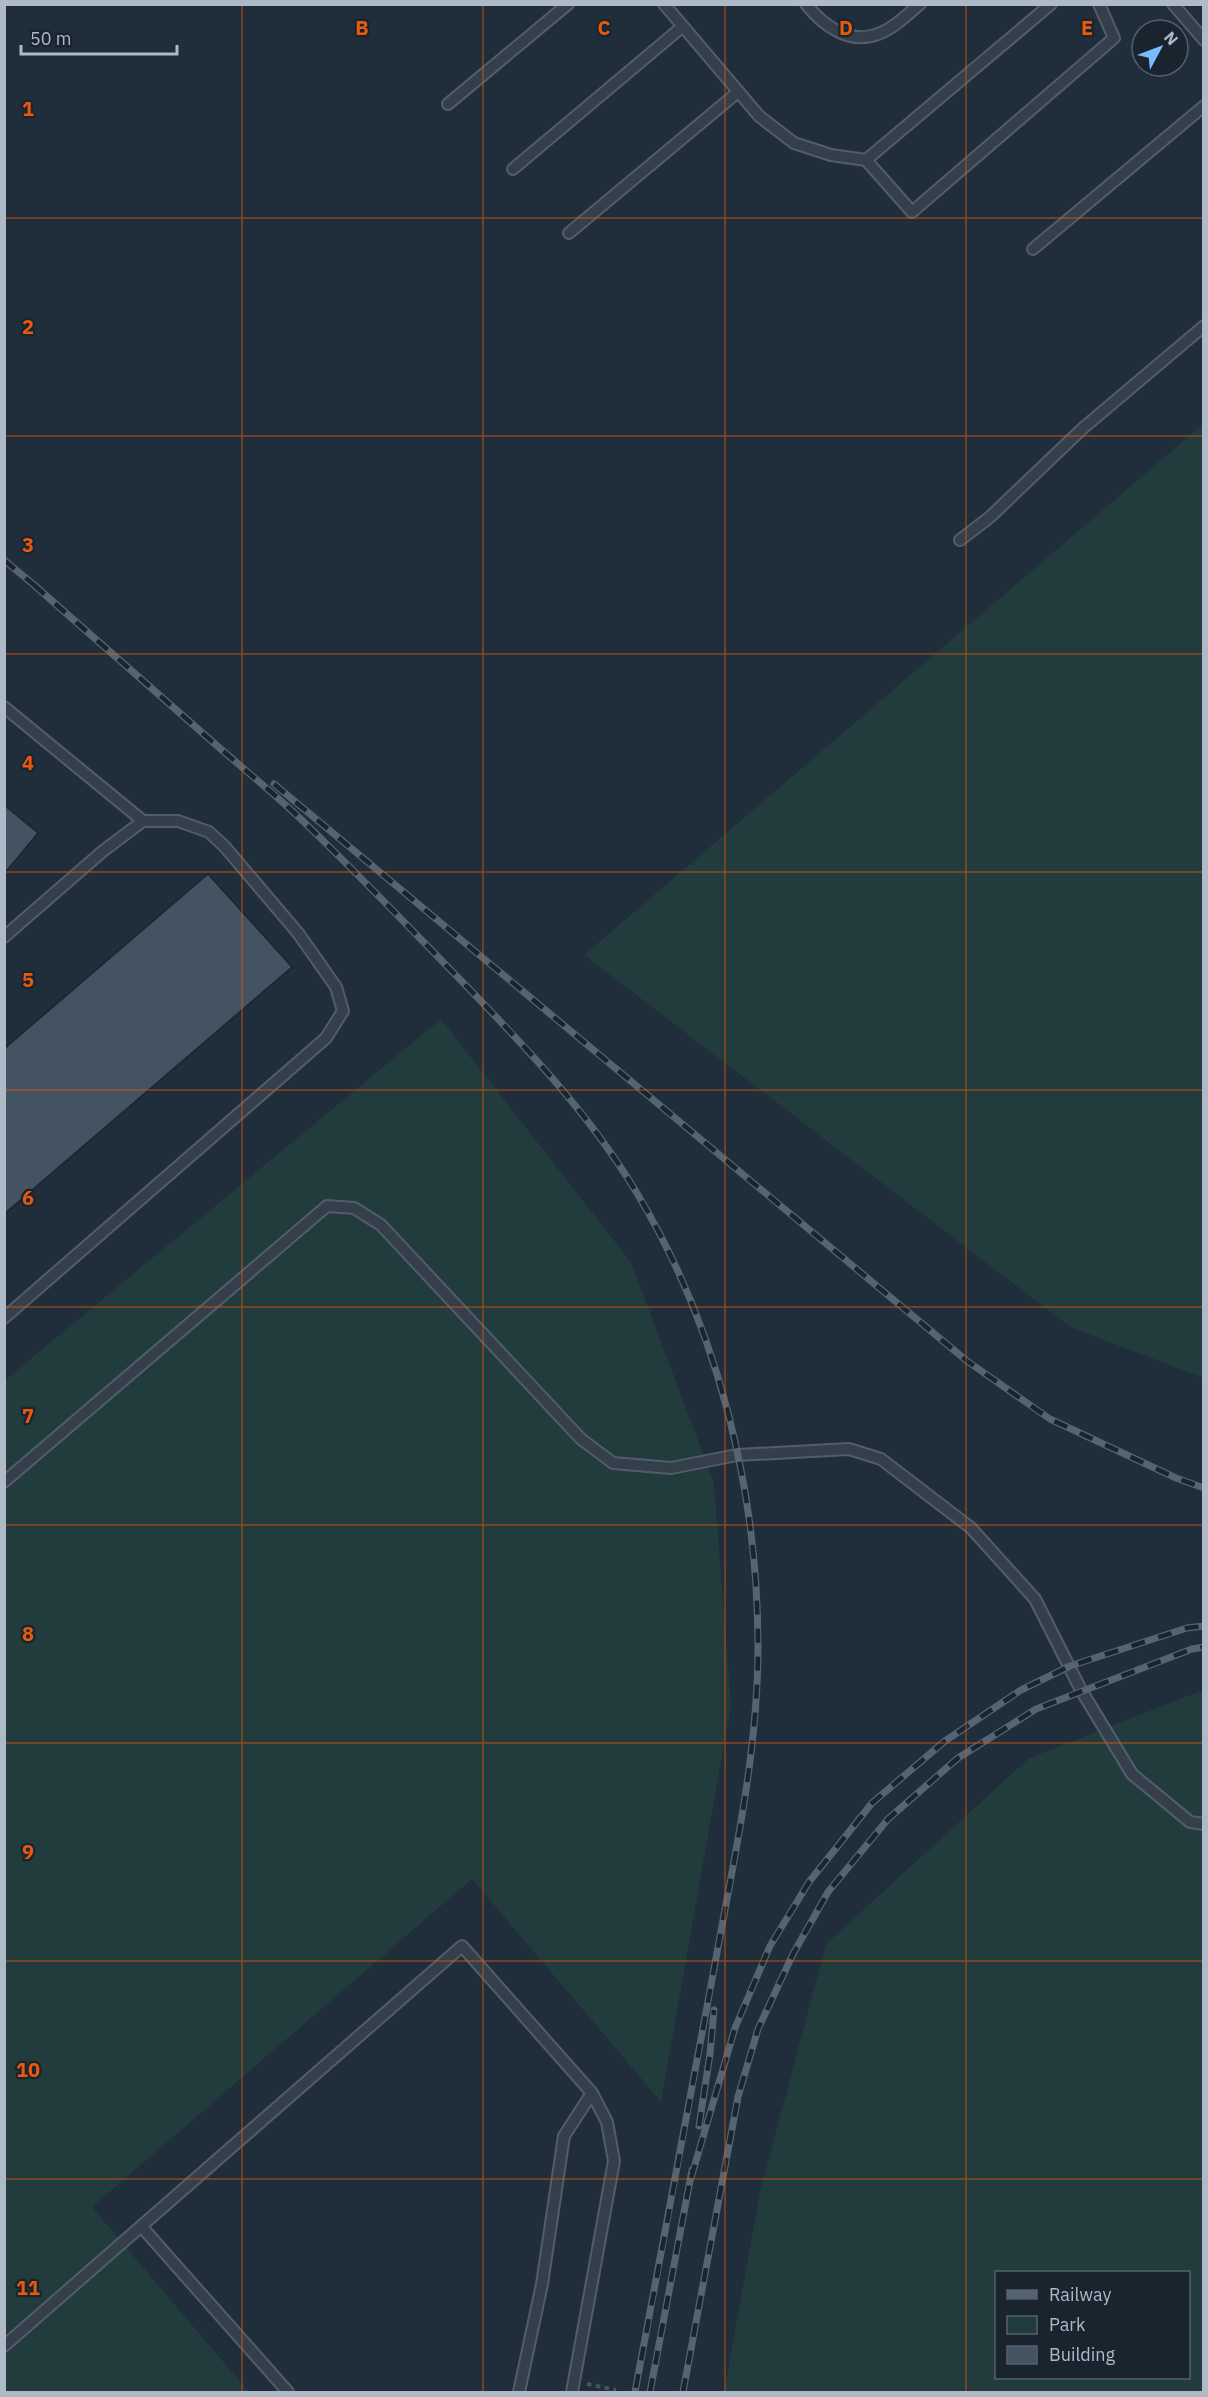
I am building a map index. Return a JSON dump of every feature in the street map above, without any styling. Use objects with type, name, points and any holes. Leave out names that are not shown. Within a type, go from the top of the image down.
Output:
[{"type":"lane","points":[[448,104],[568,4]]},
{"type":"lane","points":[[664,4],[759,116],[794,143],[831,155],[866,160],[912,212],[1114,38],[1099,4]]},
{"type":"lane","points":[[806,4],[818,20],[836,31],[857,38],[878,34],[900,21],[920,4]]},
{"type":"lane","points":[[866,160],[1051,4]]},
{"type":"lane","points":[[1173,4],[1203,40]]},
{"type":"lane","points":[[513,169],[682,27]]},
{"type":"lane","points":[[569,233],[738,92]]},
{"type":"lane","points":[[1033,249],[1203,106]]},
{"type":"lane","points":[[960,540],[990,518],[1082,429],[1203,326]]},
{"type":"lane","points":[[4,706],[143,821]]},
{"type":"lane","points":[[4,937],[103,851],[143,821],[178,821],[209,832],[225,847],[298,933],[336,987],[343,1011],[326,1038],[4,1318]]},
{"type":"lane","points":[[4,1482],[327,1206],[354,1208],[381,1225],[581,1439],[613,1463],[671,1468],[737,1455],[849,1449],[881,1459],[971,1528],[1035,1599],[1081,1690],[1132,1774],[1190,1822],[1203,1824]]},
{"type":"lane","points":[[4,2346],[462,1946],[592,2093],[607,2122],[614,2162],[572,2392]]},
{"type":"lane","points":[[519,2392],[542,2284],[564,2136],[592,2093]]},
{"type":"lane","points":[[141,2226],[288,2392]]},
{"type":"path","points":[[588,2384],[616,2390]]},
{"type":"green space","points":[[1203,424],[1203,1378],[1070,1327],[584,955]]},
{"type":"green space","points":[[441,1019],[631,1262],[714,1483],[731,1705],[661,2102],[472,1879],[92,2207],[249,2392],[5,2392],[5,1380]]},
{"type":"green space","points":[[1203,1690],[1203,2392],[724,2392],[760,2192],[826,1944],[1029,1758]]},
{"type":"building","points":[[4,805],[38,833],[4,874]]},
{"type":"building","points":[[208,874],[292,967],[4,1214],[4,1049]]},
{"type":"railway","points":[[4,560],[39,589]]},
{"type":"railway","points":[[34,585],[299,817],[470,989],[548,1073],[596,1132],[638,1195],[666,1246],[711,1356],[728,1413],[741,1471],[750,1529],[756,1588],[758,1647],[754,1728],[736,1849],[635,2392]]},
{"type":"railway","points":[[274,784],[967,1361],[1050,1419],[1176,1478],[1204,1488]]},
{"type":"railway","points":[[691,2178],[735,2028],[770,1946],[809,1882],[872,1803],[945,1741],[1021,1690],[1070,1666],[1187,1628],[1204,1626]]},
{"type":"railway","points":[[683,2392],[738,2097],[758,2029],[793,1954],[828,1892],[888,1819],[958,1758],[1036,1709],[1192,1649],[1204,1647]]},
{"type":"railway","points":[[699,2126],[714,2010]]},
{"type":"railway","points":[[650,2392],[692,2170]]}]
